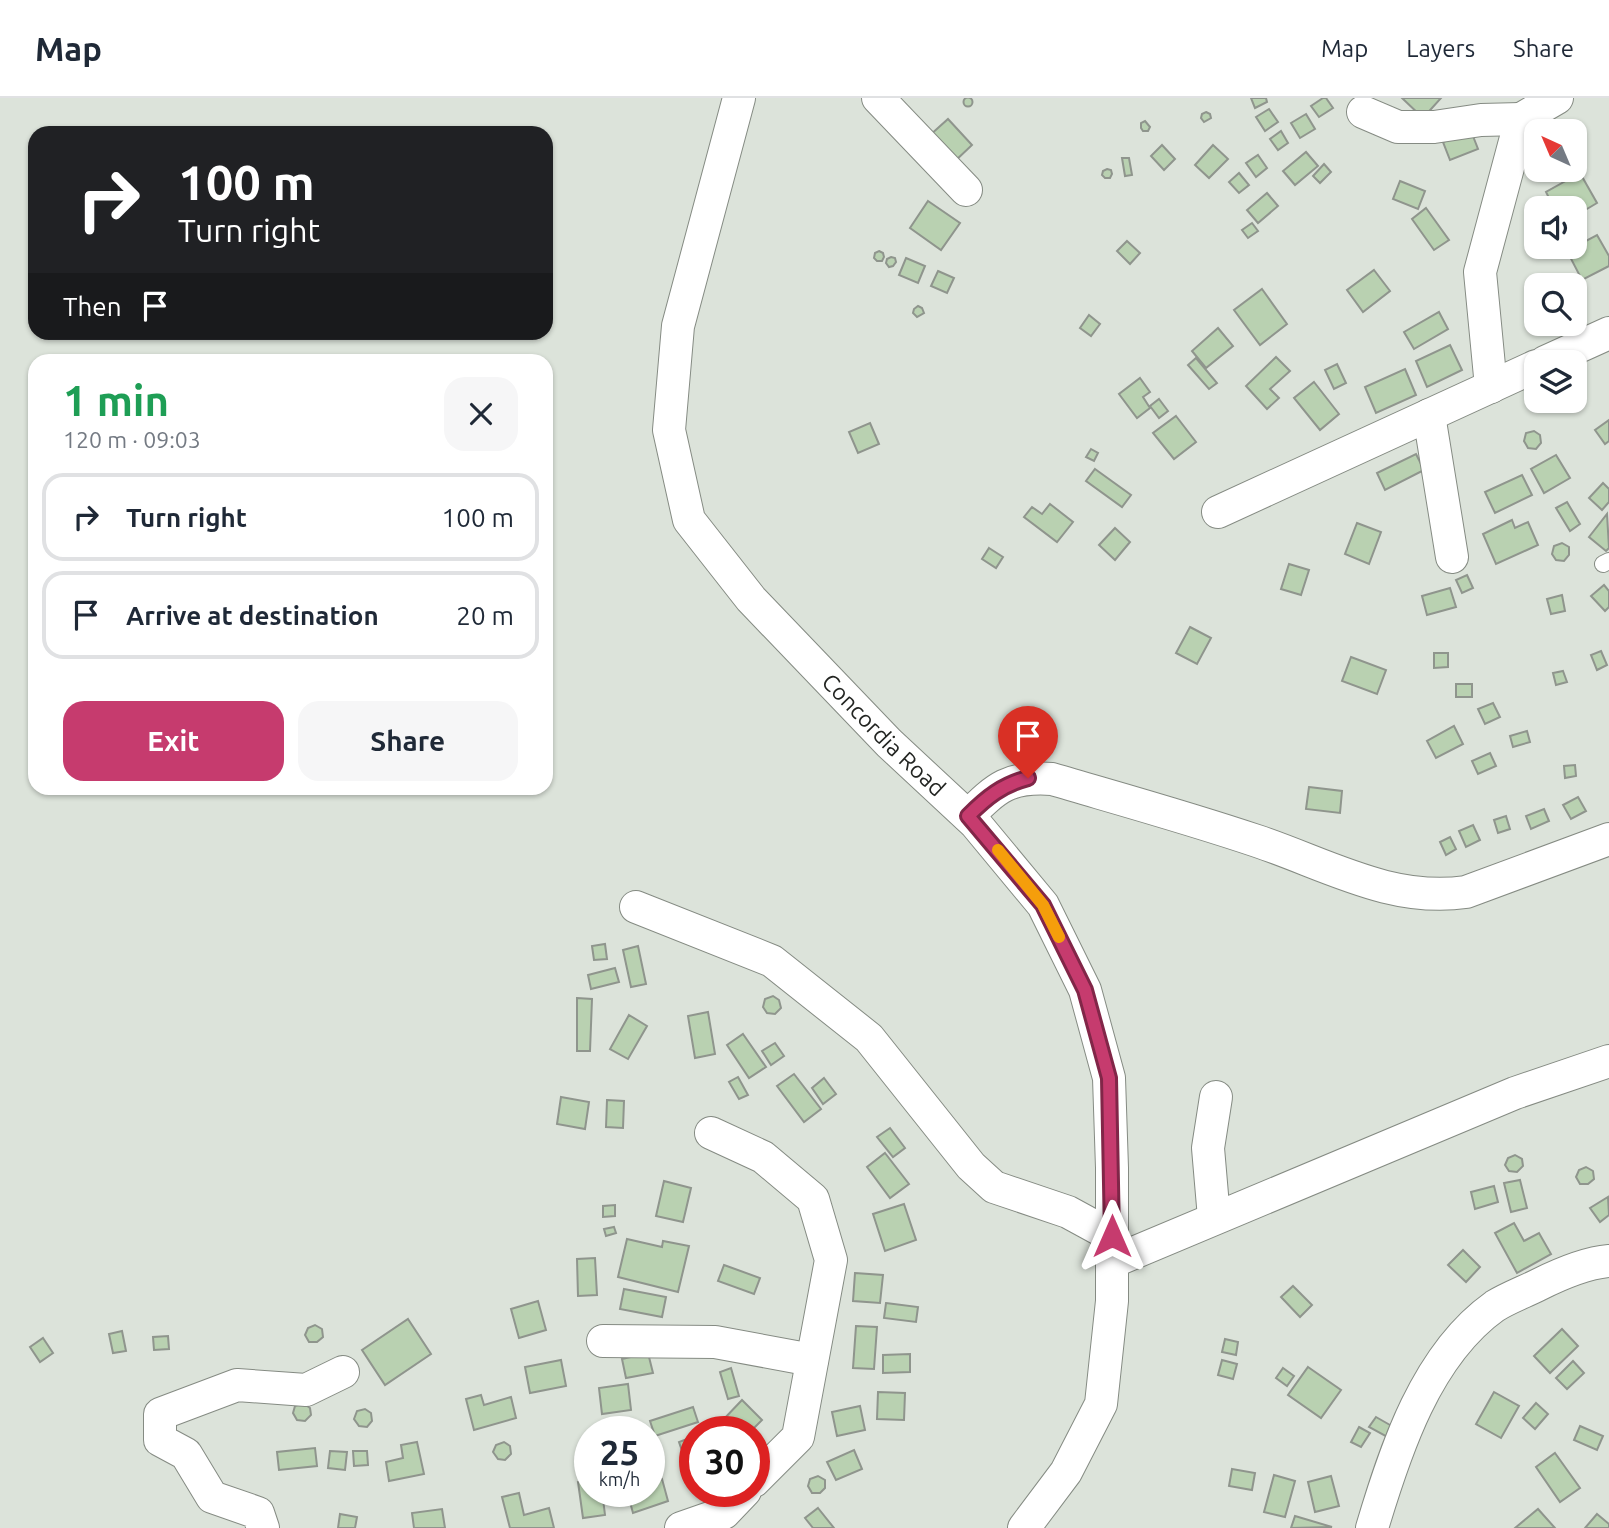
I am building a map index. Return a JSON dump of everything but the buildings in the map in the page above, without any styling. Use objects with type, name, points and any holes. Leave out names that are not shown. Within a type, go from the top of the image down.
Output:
[{"type":"street","name":"Concordia Road","points":[[739,98],[678,326],[669,430],[689,520],[751,599],[889,743],[968,816],[1043,905],[1085,990],[1109,1078],[1112,1301],[1101,1404],[1066,1472],[1024,1528]]},
{"type":"street","points":[[878,98],[966,190]]},
{"type":"street","points":[[1363,112],[1398,127],[1434,127],[1481,120],[1521,120],[1557,98]]},
{"type":"street","points":[[1491,387],[1480,272],[1521,120]]},
{"type":"street","points":[[1571,350],[1609,333]]},
{"type":"street","points":[[1218,512],[1524,372]]},
{"type":"street","points":[[1429,415],[1452,557]]},
{"type":"street","points":[[968,816],[991,793],[1009,783],[1028,778],[1052,779],[1256,841],[1391,890],[1441,896],[1466,892],[1609,839]]},
{"type":"street","points":[[636,907],[772,961],[869,1038],[971,1166],[994,1188],[1068,1212],[1112,1249],[1214,1218],[1515,1093],[1609,1061]]},
{"type":"street","points":[[1214,1218],[1208,1148],[1216,1097]]},
{"type":"street","points":[[711,1133],[763,1157],[813,1199],[831,1260],[797,1437],[770,1465]]},
{"type":"street","points":[[1372,1528],[1391,1462],[1410,1420],[1432,1378],[1465,1333],[1496,1306],[1558,1275],[1609,1261]]},
{"type":"street","points":[[603,1340],[715,1342],[812,1360]]},
{"type":"street","points":[[263,1528],[258,1513],[212,1497],[186,1454],[160,1440],[160,1414],[237,1385],[306,1390],[343,1372]]},
{"type":"street","points":[[681,1528],[724,1513],[730,1507]]},
{"type":"slow traffic","points":[[998,850],[1043,905],[1059,937]]},
{"type":"route","points":[[1028,778],[1009,783],[991,793],[968,816],[1043,905],[1085,990],[1109,1078],[1112,1236]]}]
